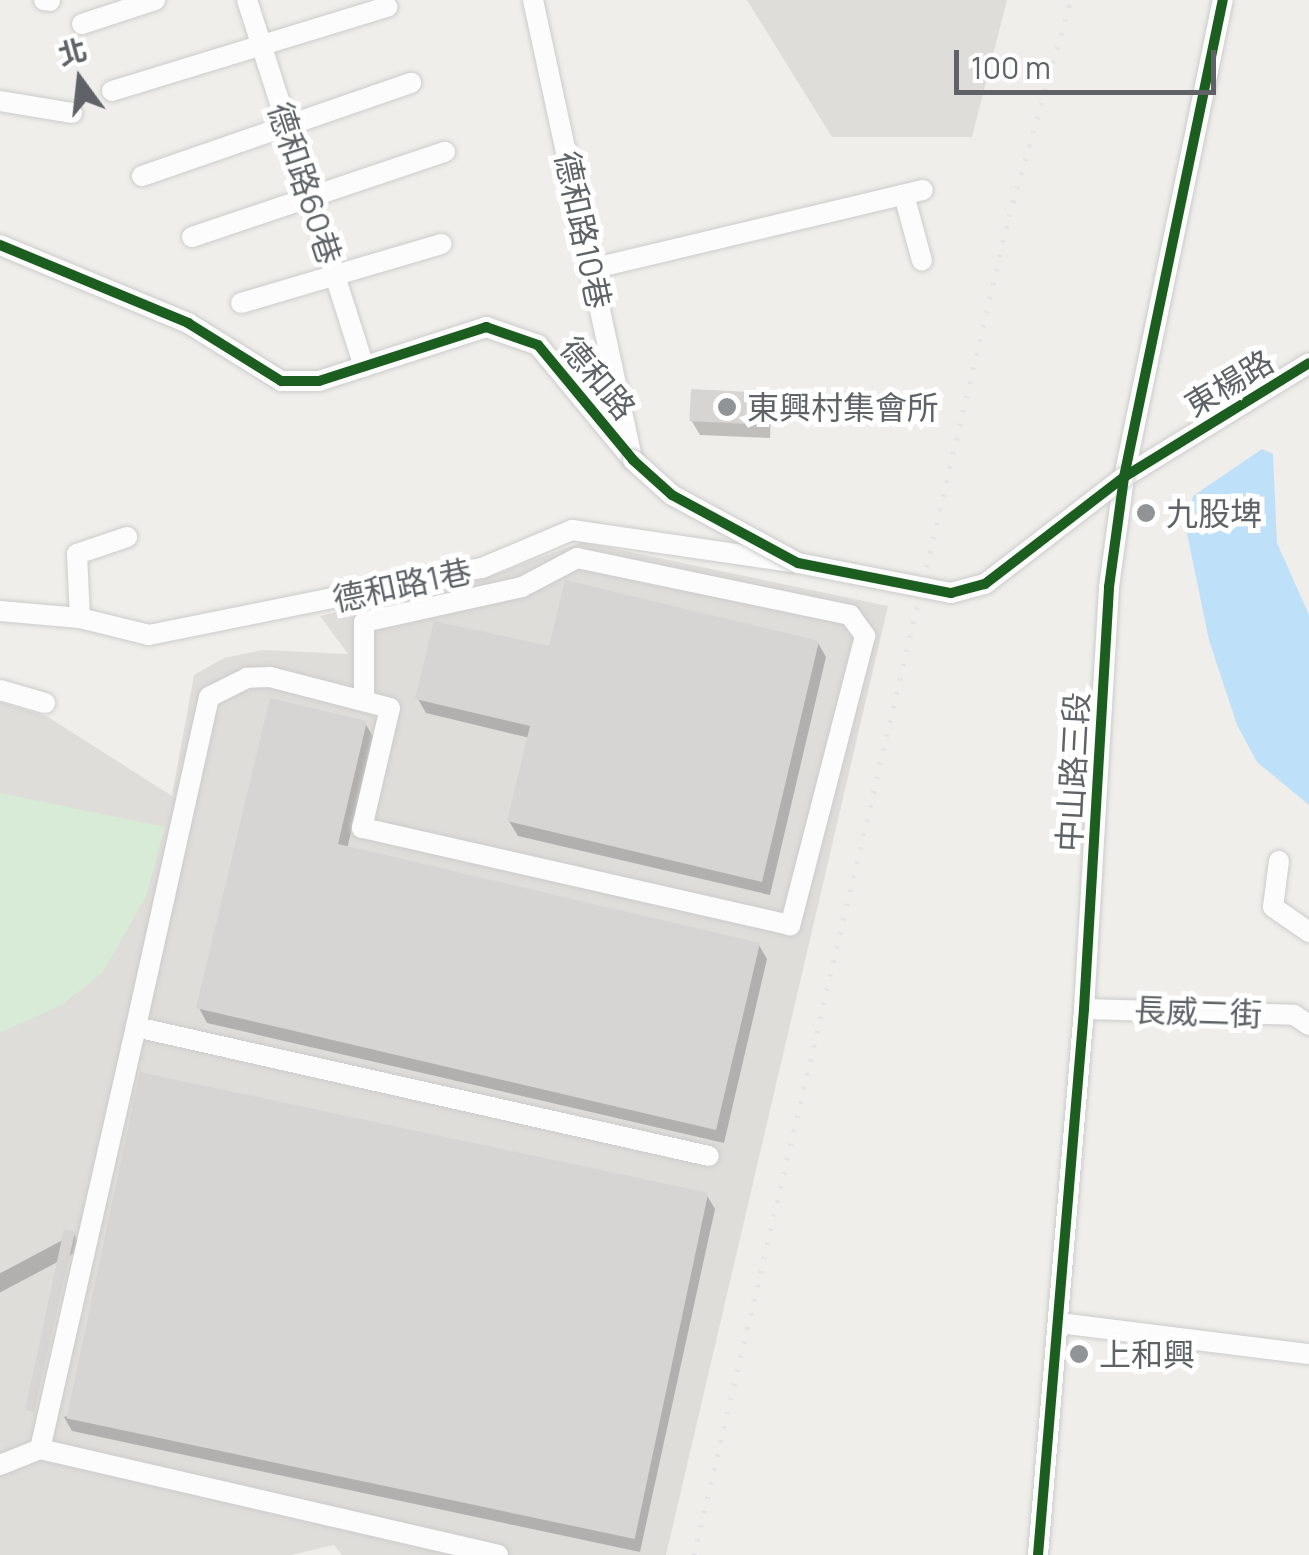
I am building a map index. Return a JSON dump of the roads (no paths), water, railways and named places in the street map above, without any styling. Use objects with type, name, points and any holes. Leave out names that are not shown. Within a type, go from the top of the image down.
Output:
[{"type":"street","points":[[82,24],[155,0]]},
{"type":"street","name":"德和路60巷","points":[[246,0],[364,367]]},
{"type":"street","name":"德和路10巷","points":[[533,0],[633,460]]},
{"type":"street","name":"中山路三段","points":[[1038,1555],[1084,1009],[1108,587],[1124,477],[1223,0]]},
{"type":"street","points":[[112,91],[388,7]]},
{"type":"street","points":[[142,176],[286,122],[411,83]]},
{"type":"street","points":[[0,101],[72,113]]},
{"type":"street","points":[[192,236],[446,152]]},
{"type":"street","points":[[591,269],[913,192],[922,261]]},
{"type":"street","points":[[241,303],[442,244]]},
{"type":"street","name":"德和路","points":[[0,245],[188,323],[280,381],[319,382],[486,327],[538,345],[633,460],[672,495],[798,562],[951,592],[985,584],[1124,477]]},
{"type":"street","name":"東楊路","points":[[1124,477],[1309,364]]},
{"type":"street","name":"德和路1巷","points":[[0,611],[80,618],[149,634],[482,568],[572,530],[798,562]]},
{"type":"street","points":[[80,618],[76,554],[127,537]]},
{"type":"street","points":[[40,1449],[209,697],[247,678],[270,677],[390,708],[362,828],[790,925],[865,636],[850,616],[577,558],[522,587],[364,622],[364,701]]},
{"type":"street","points":[[0,690],[46,703]]},
{"type":"street","points":[[1279,861],[1273,907],[1309,932]]},
{"type":"street","name":"長威二街","points":[[1084,1009],[1294,1015],[1309,1025]]},
{"type":"street","points":[[136,1027],[708,1156]]},
{"type":"street","points":[[1059,1323],[1309,1354]]},
{"type":"street","points":[[0,1466],[40,1449],[498,1555]]},
{"type":"water","points":[[1262,449],[1273,454],[1277,543],[1309,615],[1309,805],[1257,762],[1237,725],[1209,640],[1186,529],[1193,496]]},
{"type":"railway","points":[[694,1555],[1009,216],[1071,0]]},
{"type":"place","name":"東興村集會所","points":[[727,407]]},
{"type":"place","name":"九股埤","points":[[1146,513]]},
{"type":"place","name":"上和興","points":[[1079,1354]]}]
